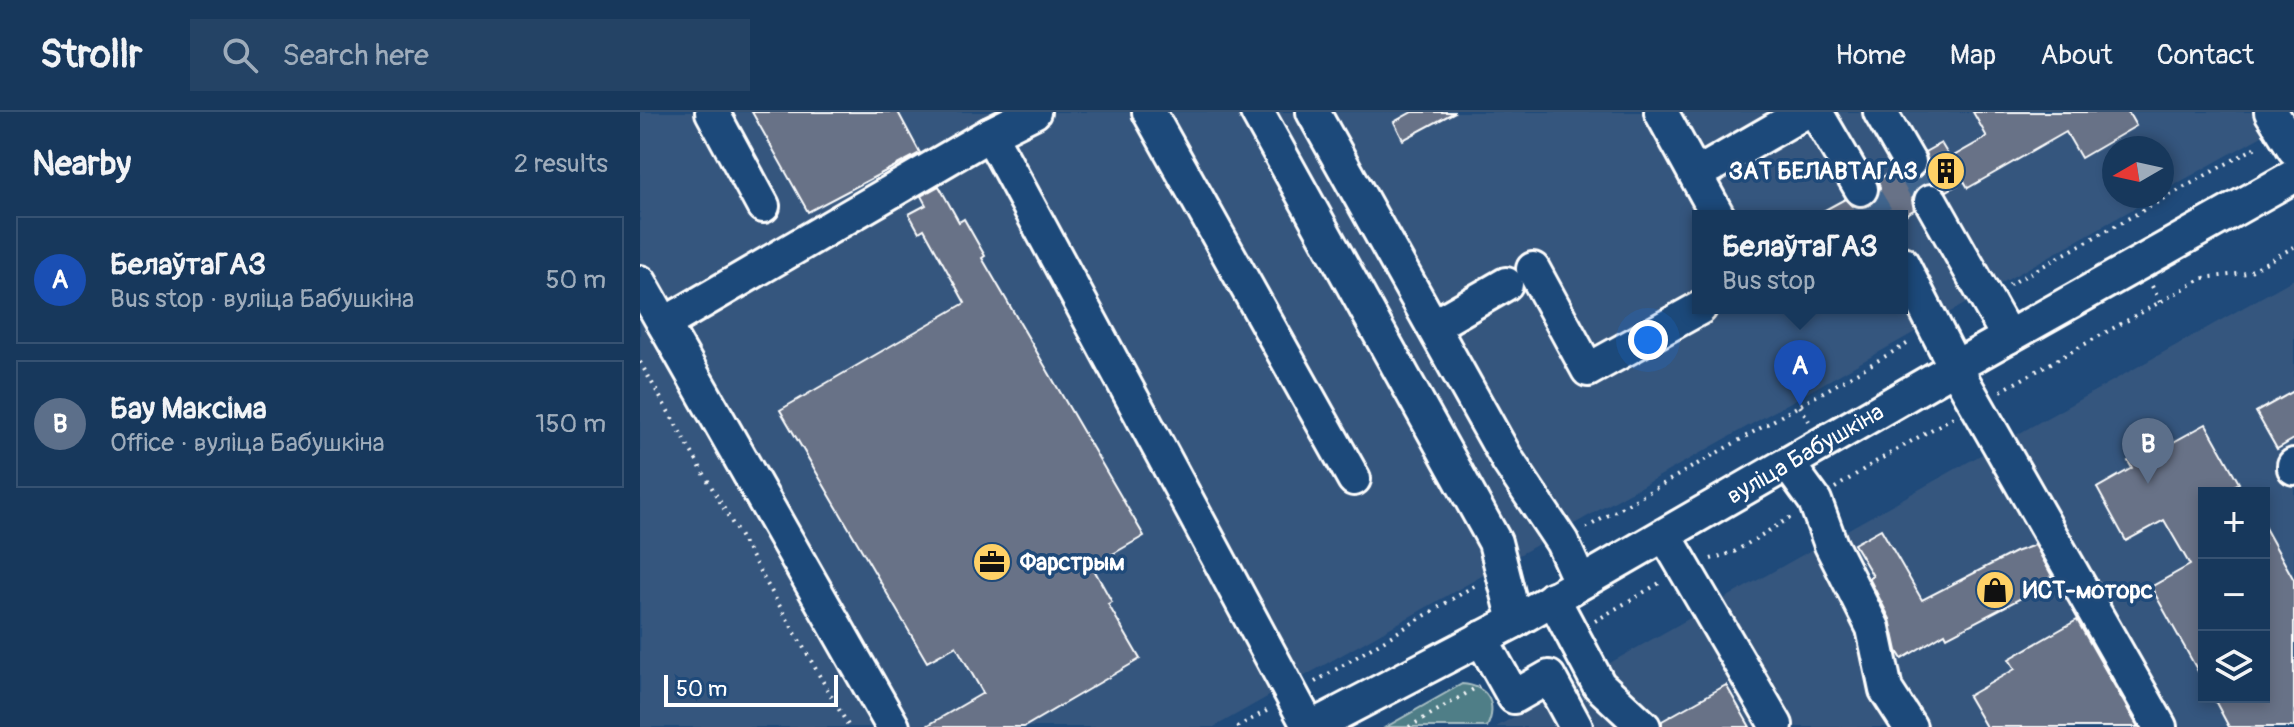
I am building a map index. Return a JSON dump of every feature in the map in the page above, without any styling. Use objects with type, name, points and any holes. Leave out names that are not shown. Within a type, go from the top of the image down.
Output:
[{"type":"street","points":[[712,112],[763,206]]},
{"type":"street","points":[[664,324],[990,134],[1034,112]]},
{"type":"street","points":[[1149,112],[1354,479]]},
{"type":"street","points":[[1257,112],[1495,542],[1515,621]]},
{"type":"street","points":[[1661,112],[1715,210]]},
{"type":"street","points":[[1711,166],[1805,112]]},
{"type":"street","points":[[1816,112],[1861,189]]},
{"type":"street","points":[[1880,112],[1909,162]]},
{"type":"street","points":[[1325,116],[1433,326],[1508,461],[1562,542],[1572,633],[1599,685],[1644,727]]},
{"type":"street","points":[[990,134],[1311,727]]},
{"type":"street","name":"вуліца Бабушкіна","points":[[1311,727],[1515,621],[2294,176]]},
{"type":"street","points":[[1931,201],[2008,337]]},
{"type":"street","points":[[1908,275],[1955,367],[2160,727]]},
{"type":"street","points":[[1433,326],[1520,277],[1588,370],[1692,312]]},
{"type":"street","points":[[640,282],[893,727]]},
{"type":"street","points":[[1788,464],[1815,501],[1831,545],[1873,628],[1886,690],[1910,727]]},
{"type":"street","points":[[1665,535],[1776,725]]},
{"type":"street","points":[[1481,638],[1514,697],[1549,677],[1576,727]]},
{"type":"path","points":[[1986,299],[2283,131]]},
{"type":"path","points":[[1572,633],[1685,569],[1734,552],[1872,464],[2203,278],[2247,273],[2294,247]]},
{"type":"path","points":[[1562,542],[1886,357],[1934,326]]},
{"type":"path","points":[[640,362],[849,727]]},
{"type":"path","points":[[1237,727],[1503,569]]},
{"type":"path","points":[[1409,727],[1501,673]]},
{"type":"shaded area","points":[[640,112],[2294,112],[2294,118],[2174,185],[2174,136],[2102,136],[2102,208],[2135,208],[1214,727],[640,727]]},
{"type":"shaded area","points":[[2294,279],[2294,727],[1496,727]]},
{"type":"green space","points":[[1462,684],[1478,688],[1488,698],[1491,711],[1487,727],[1386,727]]},
{"type":"building","points":[[752,112],[898,112],[920,153],[808,212]]},
{"type":"building","points":[[1412,112],[1455,112],[1403,140],[1394,122]]},
{"type":"building","name":"ЗАТ БЕЛАВТАГАЗ","points":[[1973,112],[2128,112],[2136,126],[2119,136],[2102,136],[2102,146],[2081,158],[2066,132],[1968,188],[1964,181],[1947,191],[1940,184],[1922,184],[1914,192],[1914,210],[1908,213],[1908,210],[1825,210],[1845,199],[1852,206],[1870,206],[1878,198],[1878,180],[1892,171],[1900,179],[1918,179],[1926,171],[1928,161],[1925,152],[1941,143],[1950,158],[1987,137]]},
{"type":"building","points":[[939,186],[959,222],[964,219],[985,256],[982,258],[1144,536],[1092,566],[1112,602],[1108,604],[1140,659],[1024,727],[925,727],[983,693],[956,646],[927,662],[780,410],[965,303],[924,229],[919,232],[909,214],[926,205],[921,196]]},
{"type":"building","points":[[2294,391],[2294,439],[2277,449],[2256,412]]},
{"type":"building","points":[[2206,424],[2239,483],[2232,487],[2198,487],[2198,671],[2151,587],[2190,565],[2164,520],[2126,541],[2097,488],[2132,468],[2128,461],[2147,450],[2150,455]]},
{"type":"building","points":[[1881,529],[1922,600],[2015,552],[2035,545],[2052,576],[2029,594],[1947,637],[1945,633],[1902,659],[1897,651],[1890,619],[1869,578],[1873,576],[1854,544]]},
{"type":"building","points":[[2270,537],[2294,580],[2294,727],[2229,727],[2216,703],[2270,703]]},
{"type":"building","points":[[2077,620],[2138,727],[1986,727],[1968,696],[2015,669],[2009,659]]},
{"type":"building","points":[[1726,685],[1750,727],[1662,727],[1662,721]]},
{"type":"tunnel","points":[[1909,162],[1931,201]]},
{"type":"tunnel","points":[[1861,189],[1873,210]]},
{"type":"place","name":"ЗАТ БЕЛАВТАГАЗ","points":[[1946,171]]},
{"type":"place","name":"БелаўтаГАЗ","points":[[1800,406]]},
{"type":"place","name":"Бау Максіма","points":[[2148,484]]},
{"type":"place","name":"Фарстрым","points":[[992,562]]},
{"type":"place","name":"ИСТ-моторс","points":[[1995,590]]}]
